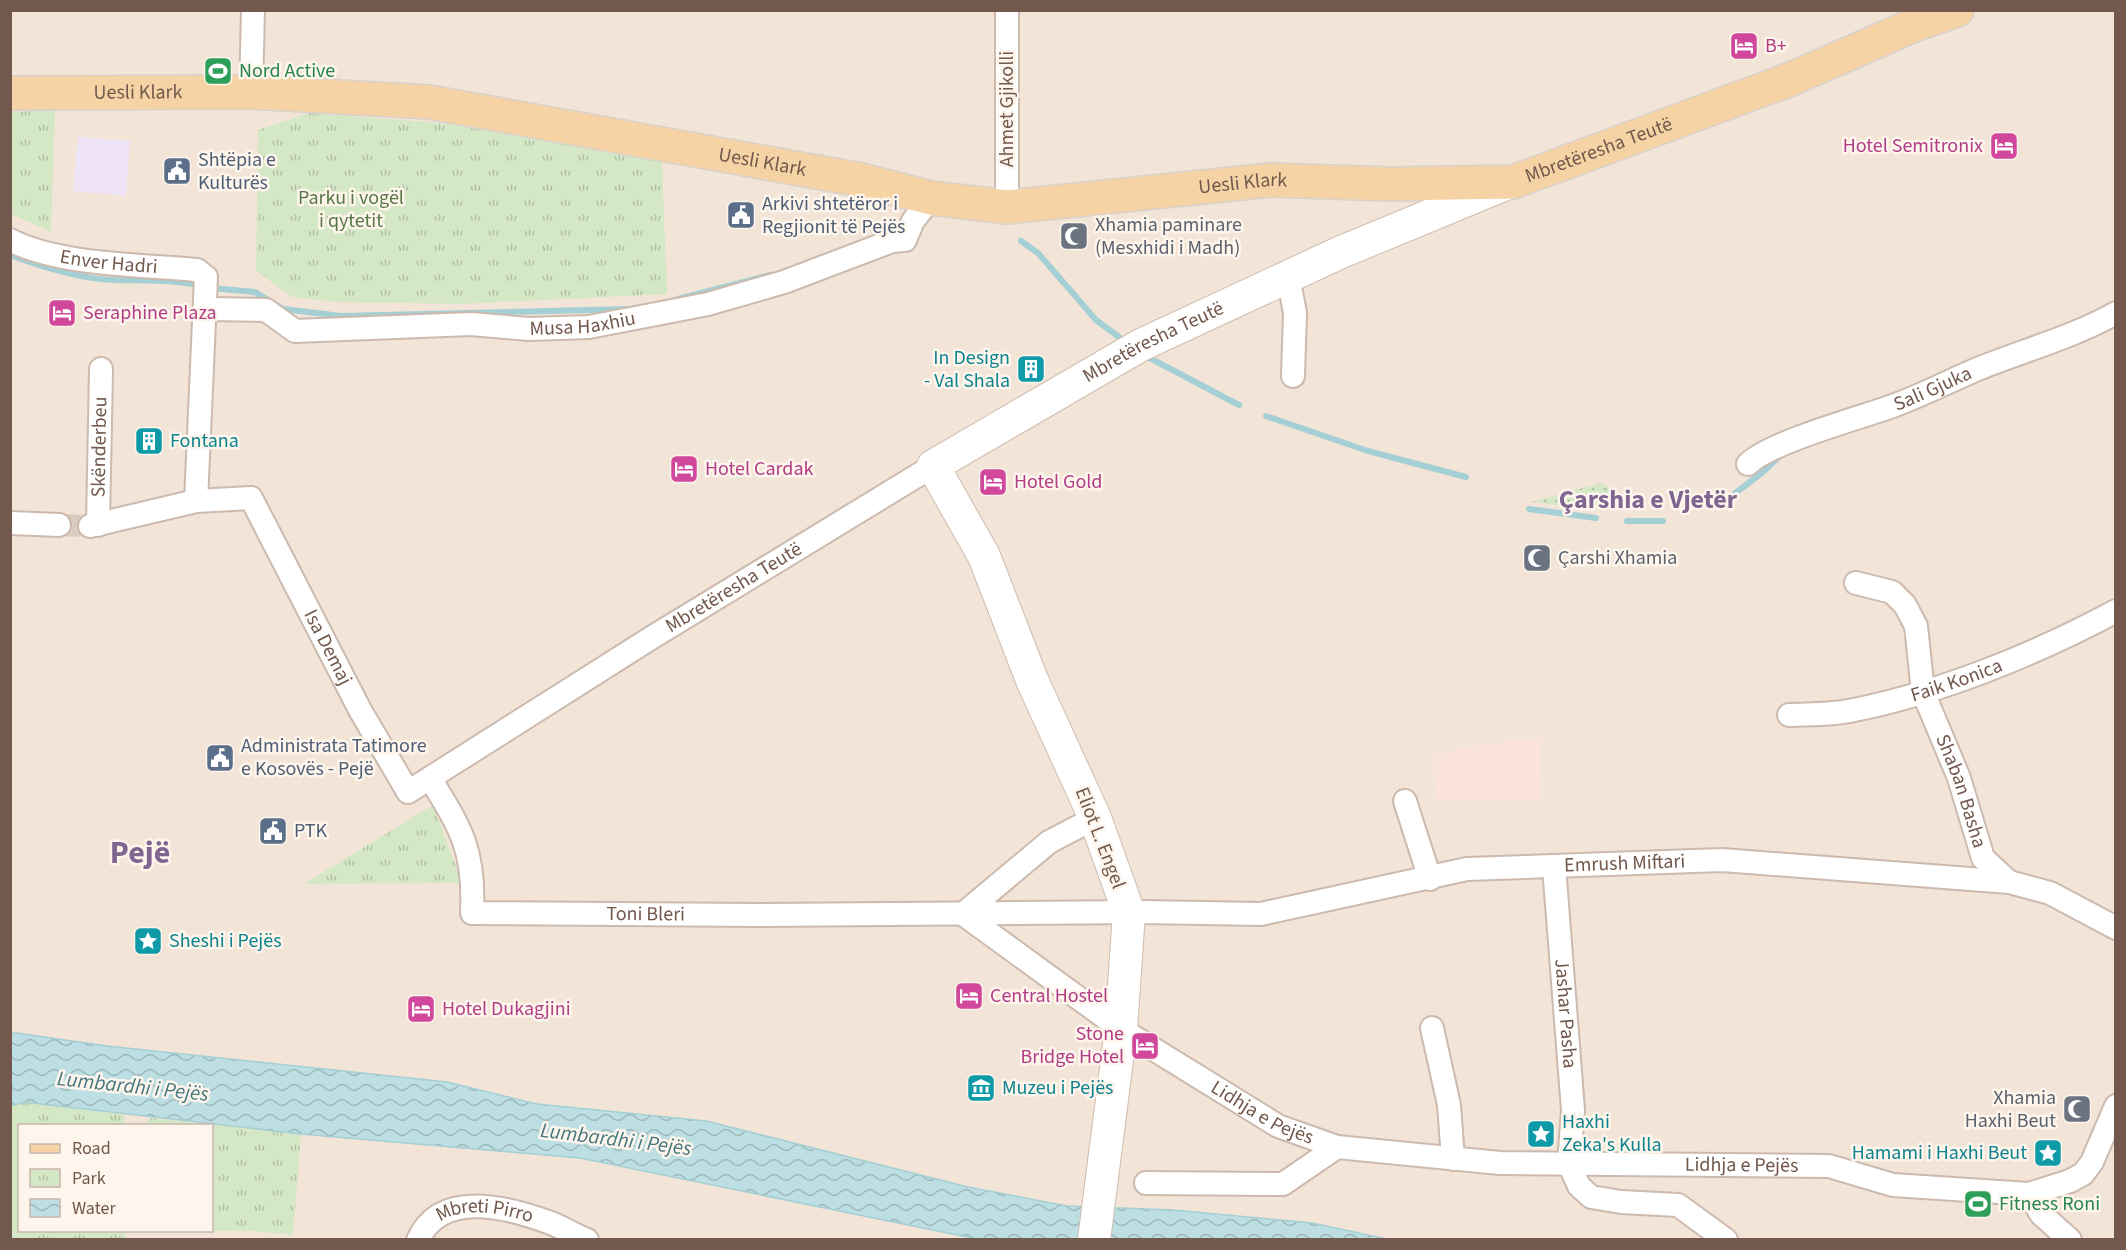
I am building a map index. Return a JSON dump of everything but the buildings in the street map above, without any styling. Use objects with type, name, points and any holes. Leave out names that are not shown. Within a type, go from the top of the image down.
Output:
[{"type":"main road","name":"Mbretëresha Teutë","points":[[933,466],[1141,345],[1288,276],[1513,182],[1791,79],[1911,18],[1957,10]]},
{"type":"main road","name":"Uesli Klark","points":[[10,93],[251,92],[429,102],[861,180],[932,198],[1007,207],[1270,180],[1391,183],[1513,182]]},
{"type":"main road","name":"Eliot L. Engel","points":[[933,466],[984,556],[1032,680],[1095,818],[1129,913],[1121,1029],[1103,1185],[1094,1239]]},
{"type":"street","points":[[251,92],[253,10]]},
{"type":"street","name":"Ahmet Gjikolli","points":[[1007,10],[1007,207]]},
{"type":"street","name":"Musa Haxhiu","points":[[206,294],[266,310],[296,331],[471,324],[529,329],[589,327],[708,304],[784,282],[892,241],[905,240],[913,221],[932,198]]},
{"type":"street","name":"Enver Hadri","points":[[10,240],[28,249],[89,259],[197,270],[206,294]]},
{"type":"street","points":[[1288,276],[1295,313],[1293,376]]},
{"type":"street","points":[[196,501],[206,294]]},
{"type":"street","name":"Sali Gjuka","points":[[1748,464],[1755,457],[1800,438],[1905,402],[1978,369],[2096,324],[2115,313]]},
{"type":"street","name":"Skënderbeu","points":[[100,369],[94,526],[196,501],[251,498]]},
{"type":"street","name":"Mbretëresha Teutë","points":[[408,792],[431,780],[651,638],[933,466]]},
{"type":"street","name":"Isa Demaj","points":[[251,498],[360,710],[408,792]]},
{"type":"street","points":[[10,523],[59,525]]},
{"type":"street","name":"Shaban Basha","points":[[1856,583],[1892,592],[1905,605],[1916,626],[1923,692],[1959,778],[1983,858],[2009,882]]},
{"type":"street","name":"Faik Konica","points":[[1789,715],[1852,711],[1923,692],[2074,633],[2115,611]]},
{"type":"street","name":"Toni Bleri","points":[[431,780],[457,823],[471,862],[472,913],[1129,913]]},
{"type":"street","points":[[1405,801],[1430,879]]},
{"type":"street","points":[[1095,818],[1049,842],[963,914],[1121,1029]]},
{"type":"street","name":"Emrush Miftari","points":[[1129,913],[1261,914],[1430,879],[1467,869],[1722,860],[2009,882],[2050,893],[2115,928]]},
{"type":"street","name":"Jashar Pasha","points":[[1554,866],[1573,1110],[1569,1164]]},
{"type":"street","points":[[1432,1028],[1449,1105],[1453,1159]]},
{"type":"street","name":"Lidhja e Pejës","points":[[1121,1029],[1278,1126],[1337,1147],[1453,1159],[1569,1164],[1829,1166],[1893,1185],[2029,1194]]},
{"type":"street","points":[[2070,1239],[2041,1214],[2029,1194],[2070,1181],[2083,1174],[2092,1162],[2115,1106]]},
{"type":"street","points":[[1146,1183],[1283,1184],[1337,1147]]},
{"type":"street","points":[[1569,1164],[1579,1186],[1591,1197],[1622,1202],[1678,1205],[1726,1239]]},
{"type":"street","name":"Mbreti Pirro","points":[[419,1236],[439,1214],[452,1208],[466,1206],[499,1209],[549,1222],[586,1239]]},
{"type":"shaded area","points":[[10,11],[2115,11],[2115,1239],[11,1239]]},
{"type":"shaded area","points":[[78,137],[130,141],[126,196],[73,191]]},
{"type":"shaded area","points":[[1540,738],[1539,800],[1438,801],[1432,755],[1488,743]]},
{"type":"green space","points":[[55,110],[51,232],[11,214],[10,112]]},
{"type":"green space","name":"Parku i vogël i qytetit","points":[[310,113],[440,123],[662,159],[667,294],[461,304],[336,302],[292,297],[256,271],[258,130]]},
{"type":"green space","points":[[1602,483],[1610,489],[1604,511],[1531,502]]},
{"type":"green space","points":[[433,805],[462,883],[304,884]]},
{"type":"green space","points":[[24,1102],[125,1114],[124,1124],[18,1124],[18,1232],[125,1232],[126,1239],[11,1239],[10,1106]]},
{"type":"green space","points":[[150,1118],[207,1124],[145,1124]]},
{"type":"green space","points":[[213,1125],[301,1134],[293,1235],[251,1231],[213,1231]]},
{"type":"water","name":"Lumbardhi i Pejës","points":[[10,1034],[107,1046],[447,1082],[537,1104],[706,1121],[968,1187],[1067,1206],[1173,1210],[1312,1223],[1387,1239],[977,1239],[580,1158],[301,1134],[24,1102],[11,1106]]},
{"type":"waterway","points":[[1021,241],[1038,253],[1096,320],[1127,343]]},
{"type":"waterway","points":[[10,255],[74,275],[114,280],[168,281],[201,286]]},
{"type":"waterway","points":[[678,299],[770,275]]},
{"type":"waterway","points":[[211,288],[255,292],[283,309],[341,316],[630,309]]},
{"type":"waterway","points":[[1144,355],[1239,405]]},
{"type":"waterway","points":[[1266,416],[1368,451],[1466,477]]},
{"type":"waterway","points":[[1725,501],[1780,456]]},
{"type":"waterway","points":[[1529,509],[1596,518]]},
{"type":"waterway","points":[[1627,521],[1663,521]]},
{"type":"tunnel","points":[[59,525],[90,526]]},
{"type":"place","name":"B+","points":[[1744,46]]},
{"type":"place","name":"Nord Active","points":[[218,71]]},
{"type":"place","name":"Hotel Semitronix","points":[[2004,146]]},
{"type":"place","name":"Shtëpia e Kulturës","points":[[177,171]]},
{"type":"place","name":"Arkivi shtetëror i Regjionit të Pejës","points":[[741,215]]},
{"type":"place","name":"Xhamia paminare (Mesxhidi i Madh)","points":[[1074,236]]},
{"type":"place","name":"Seraphine Plaza","points":[[62,313]]},
{"type":"place","name":"In Design - Val Shala","points":[[1031,369]]},
{"type":"place","name":"Fontana","points":[[149,441]]},
{"type":"place","name":"Hotel Cardak","points":[[684,469]]},
{"type":"place","name":"Hotel Gold","points":[[993,482]]},
{"type":"place","name":"Çarshi Xhamia","points":[[1537,558]]},
{"type":"place","name":"Administrata Tatimore e Kosovës - Pejë","points":[[220,758]]},
{"type":"place","name":"PTK","points":[[273,831]]},
{"type":"place","name":"Sheshi i Pejës","points":[[148,941]]},
{"type":"place","name":"Central Hostel","points":[[969,996]]},
{"type":"place","name":"Hotel Dukagjini","points":[[421,1009]]},
{"type":"place","name":"Stone Bridge Hotel","points":[[1145,1046]]},
{"type":"place","name":"Muzeu i Pejës","points":[[981,1088]]},
{"type":"place","name":"Xhamia Haxhi Beut","points":[[2077,1109]]},
{"type":"place","name":"Haxhi Zeka's Kulla","points":[[1541,1134]]},
{"type":"place","name":"Hamami i Haxhi Beut","points":[[2048,1153]]},
{"type":"place","name":"Fitness Roni","points":[[1978,1204]]},
{"type":"district","name":"Çarshia e Vjetër","points":[[1648,499]]},
{"type":"district","name":"Pejë","points":[[140,853]]}]
